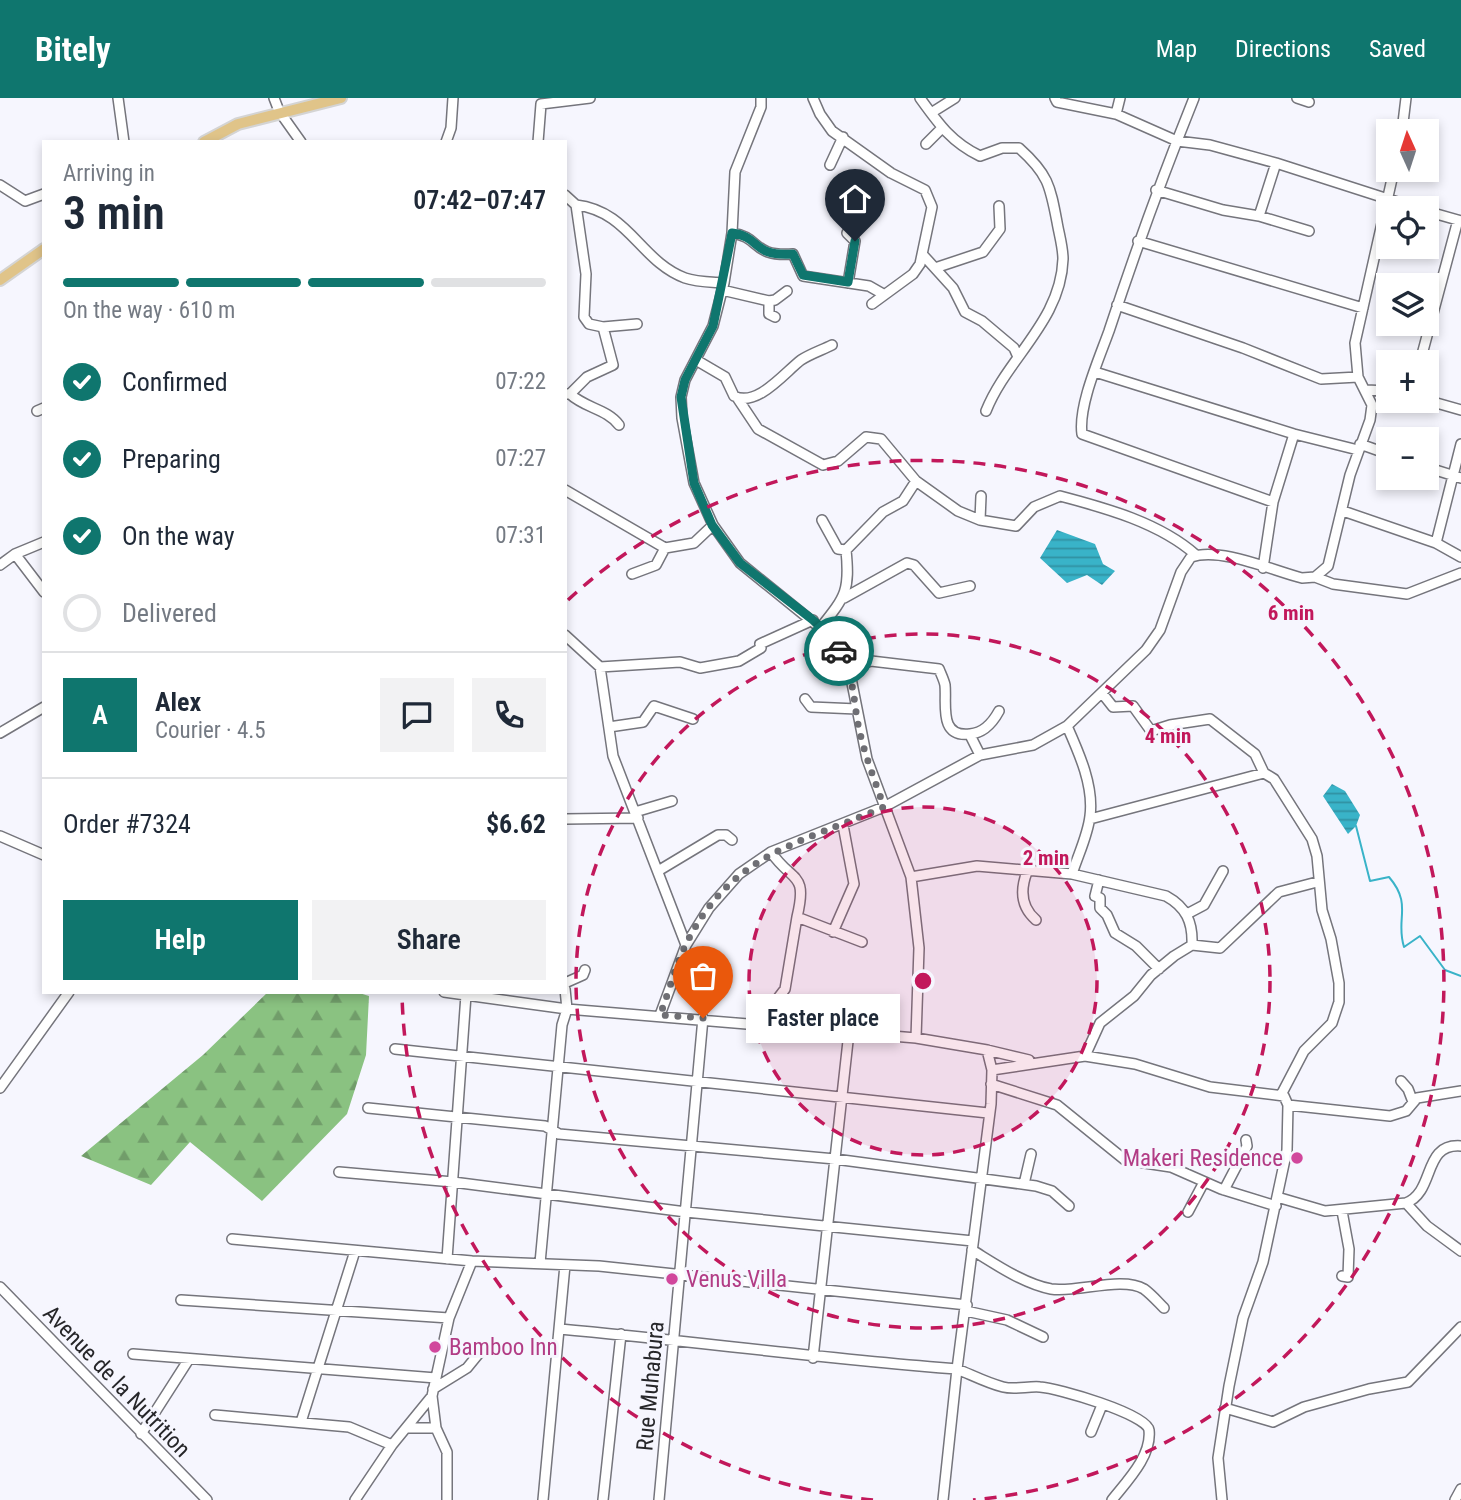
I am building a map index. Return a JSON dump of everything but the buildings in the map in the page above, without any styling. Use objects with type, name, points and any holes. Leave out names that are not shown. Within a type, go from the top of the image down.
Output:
[{"type":"main road","points":[[208,140],[238,124],[279,111],[341,98]]},
{"type":"main road","points":[[0,280],[42,250]]},
{"type":"street","points":[[118,98],[124,140]]},
{"type":"street","points":[[274,98],[279,111],[300,140]]},
{"type":"street","points":[[447,140],[451,128],[453,98]]},
{"type":"street","points":[[532,98],[541,104],[590,98]]},
{"type":"street","points":[[761,98],[733,183],[732,233],[723,287],[713,326],[685,380],[681,397],[682,418],[694,483],[712,525],[740,563],[817,623],[849,668],[867,759],[911,877],[919,948],[916,1038]]},
{"type":"street","points":[[813,98],[820,114],[843,137],[891,173],[925,190],[932,208],[923,255],[913,274],[872,304]]},
{"type":"street","points":[[920,98],[941,129],[954,141],[980,156],[1002,148],[1019,148],[1038,165],[1053,193],[1063,257],[1057,296],[1032,341],[992,396],[986,411]]},
{"type":"street","points":[[931,113],[955,98]]},
{"type":"street","points":[[1055,98],[1057,102],[1116,114],[1177,141],[1210,145],[1384,196]]},
{"type":"street","points":[[1116,114],[1120,98]]},
{"type":"street","points":[[1194,98],[1138,241],[1095,372],[1081,424],[1082,434],[1273,502]]},
{"type":"street","points":[[1297,98],[1309,102]]},
{"type":"street","points":[[1403,119],[1406,98]]},
{"type":"street","points":[[538,140],[541,104]]},
{"type":"street","points":[[926,145],[941,129]]},
{"type":"street","points":[[830,165],[843,137]]},
{"type":"street","points":[[1259,216],[1276,163]]},
{"type":"street","points":[[0,185],[25,201],[42,195]]},
{"type":"street","points":[[1156,190],[1309,231]]},
{"type":"street","points":[[567,197],[576,205],[590,207],[619,221],[650,254],[686,279],[769,301],[787,291]]},
{"type":"street","points":[[576,205],[587,283],[584,317],[589,324],[604,327],[637,324]]},
{"type":"street","points":[[935,268],[983,253],[1000,229],[999,206]]},
{"type":"street","points":[[1423,350],[1460,220],[1439,214]]},
{"type":"street","points":[[732,233],[743,235],[763,253],[793,254],[803,275],[869,286],[883,294]]},
{"type":"street","points":[[847,233],[855,241],[848,282]]},
{"type":"street","points":[[1138,241],[1363,308]]},
{"type":"street","points":[[696,360],[725,377],[758,429],[817,463],[831,464],[861,439],[874,436],[897,455],[916,481],[958,511],[980,520],[1016,526],[1034,507],[1060,496],[1148,526],[1184,544],[1196,555],[1221,555],[1302,578],[1315,576],[1328,566],[1371,405],[1358,377],[1355,343],[1376,248]]},
{"type":"street","points":[[923,255],[953,288],[965,312],[982,321],[1014,348],[1018,357]]},
{"type":"street","points":[[769,301],[769,314],[775,317]]},
{"type":"street","points":[[1118,305],[1243,348],[1321,379],[1358,377]]},
{"type":"street","points":[[604,327],[613,365],[587,377],[568,394],[586,406],[612,415],[619,425]]},
{"type":"street","points":[[738,399],[765,390],[803,359],[832,345]]},
{"type":"street","points":[[1095,372],[1294,434],[1376,451]]},
{"type":"street","points":[[1366,390],[1376,390]]},
{"type":"street","points":[[1439,404],[1461,410]]},
{"type":"street","points":[[1263,568],[1273,502],[1294,434]]},
{"type":"street","points":[[1436,543],[1457,477],[1461,444]]},
{"type":"street","points":[[1439,471],[1457,477]]},
{"type":"street","points":[[846,550],[884,512],[903,501],[916,481]]},
{"type":"street","points":[[567,494],[665,548],[694,543],[712,525]]},
{"type":"street","points":[[980,520],[981,496]]},
{"type":"street","points":[[1343,511],[1436,543],[1461,556]]},
{"type":"street","points":[[822,520],[838,549],[846,550]]},
{"type":"street","points":[[0,565],[15,554],[42,543]]},
{"type":"street","points":[[632,574],[656,565],[665,548]]},
{"type":"street","points":[[845,598],[849,583],[846,550]]},
{"type":"street","points":[[15,554],[42,589]]},
{"type":"street","points":[[660,1015],[686,944],[709,908],[739,874],[771,852],[884,807],[980,755],[1033,745],[1067,726],[1146,650],[1160,630],[1181,572],[1196,555]]},
{"type":"street","points":[[600,667],[680,662],[700,668],[739,661],[761,648],[760,644],[817,623],[845,598],[907,563],[914,565],[939,593],[970,586]]},
{"type":"street","points":[[1315,576],[1333,584],[1407,594],[1461,573]]},
{"type":"street","points":[[567,637],[600,667],[613,756],[686,944]]},
{"type":"street","points":[[849,668],[871,661],[939,669],[945,684],[945,718],[950,726],[970,734],[980,755]]},
{"type":"street","points":[[1102,693],[1113,707],[1133,706],[1151,731],[1170,724],[1210,719],[1255,754],[1264,773],[1274,779],[1312,839],[1317,856],[1317,883],[1336,962],[1339,1002],[1332,1023],[1304,1051],[1281,1095]]},
{"type":"street","points":[[805,699],[811,707],[857,709]]},
{"type":"street","points":[[609,727],[643,722],[654,706],[692,719]]},
{"type":"street","points":[[0,733],[42,708]]},
{"type":"street","points":[[970,734],[985,728],[999,711]]},
{"type":"street","points":[[1067,726],[1085,772],[1091,803],[1090,819],[1072,874]]},
{"type":"street","points":[[1090,819],[1264,773]]},
{"type":"street","points":[[567,819],[636,815],[672,802]]},
{"type":"street","points":[[833,932],[854,884],[844,825]]},
{"type":"street","points":[[658,871],[718,835],[726,835],[732,840]]},
{"type":"street","points":[[0,836],[42,854]]},
{"type":"street","points":[[770,1025],[772,1006],[785,989],[801,893],[799,882],[771,852]]},
{"type":"street","points":[[911,877],[977,866],[1072,874],[1166,895],[1188,914],[1193,930],[1192,945]]},
{"type":"street","points":[[1188,914],[1204,905],[1223,871]]},
{"type":"street","points":[[1027,872],[1022,894],[1030,914],[1036,920]]},
{"type":"street","points":[[1099,880],[1095,896],[1100,898],[1100,908],[1107,915],[1115,933],[1136,946],[1159,969]]},
{"type":"street","points":[[1085,1056],[1100,1023],[1135,996],[1159,969],[1192,945],[1220,948],[1279,892],[1317,883]]},
{"type":"street","points":[[797,917],[862,942]]},
{"type":"street","points":[[567,982],[583,975],[585,970]]},
{"type":"street","points":[[0,1088],[68,994]]},
{"type":"street","points":[[447,1259],[463,994],[567,1009],[703,1018],[916,1038],[1041,1061]]},
{"type":"street","points":[[540,1263],[562,1024],[567,1009],[566,994]]},
{"type":"street","name":"Rue Muhabura","points":[[659,1500],[703,1018]]},
{"type":"street","points":[[813,1358],[830,1227],[849,1032]]},
{"type":"street","points":[[395,1049],[559,1068],[842,1095],[989,1113]]},
{"type":"street","points":[[943,1500],[989,1113],[992,1070],[987,1050]]},
{"type":"street","points":[[992,1070],[1085,1056],[1135,1064],[1210,1087],[1281,1095],[1288,1105],[1287,1150],[1263,1262],[1243,1318],[1226,1408],[1218,1458],[1222,1500]]},
{"type":"street","points":[[1401,1081],[1408,1089],[1413,1102]]},
{"type":"street","points":[[991,1084],[1057,1105],[1125,1160],[1171,1167],[1224,1190],[1325,1211],[1406,1203],[1424,1189],[1430,1165],[1437,1154],[1446,1147],[1461,1146]]},
{"type":"street","points":[[1288,1105],[1382,1116],[1406,1111],[1417,1098],[1461,1091]]},
{"type":"street","points":[[368,1108],[545,1126],[559,1134],[835,1159],[1024,1184],[1052,1191],[1069,1206]]},
{"type":"street","points":[[1224,1190],[1247,1146],[1246,1140]]},
{"type":"street","points":[[1024,1184],[1031,1154]]},
{"type":"street","points":[[339,1172],[453,1182],[972,1246],[1042,1286],[1069,1290],[1117,1285],[1136,1287],[1144,1289],[1164,1308]]},
{"type":"street","points":[[1188,1212],[1204,1181]]},
{"type":"street","points":[[1406,1203],[1427,1226],[1461,1251]]},
{"type":"street","points":[[1342,1211],[1349,1249],[1348,1277],[1342,1276]]},
{"type":"street","points":[[232,1239],[472,1261],[621,1268],[820,1290],[967,1308],[1007,1320],[1043,1336]]},
{"type":"street","points":[[301,1422],[355,1251]]},
{"type":"street","points":[[447,1500],[449,1462],[436,1428],[433,1392],[449,1318],[472,1261]]},
{"type":"street","points":[[544,1500],[565,1265]]},
{"type":"street","name":"Avenue de la Nutrition","points":[[0,1287],[207,1500]]},
{"type":"street","points":[[181,1300],[449,1318]]},
{"type":"street","points":[[1226,1408],[1272,1422],[1304,1407],[1369,1388],[1403,1384],[1412,1380],[1444,1341],[1461,1327]]},
{"type":"street","points":[[560,1329],[673,1338],[813,1358],[957,1369],[1003,1387],[1043,1387],[1102,1405],[1128,1414],[1149,1428],[1144,1455],[1112,1500]]},
{"type":"street","points":[[603,1500],[621,1334]]},
{"type":"street","points":[[355,1500],[392,1445],[433,1392],[467,1368],[485,1346]]},
{"type":"street","points":[[134,1354],[436,1378]]},
{"type":"street","points":[[141,1434],[189,1359]]},
{"type":"street","points":[[1091,1432],[1102,1405]]},
{"type":"street","points":[[215,1415],[349,1427],[392,1445]]},
{"type":"street","points":[[407,1427],[436,1428]]},
{"type":"street","points":[[1455,1500],[1461,1489]]},
{"type":"green space","points":[[266,994],[369,996],[366,1055],[347,1114],[262,1201],[190,1142],[151,1185],[81,1156],[203,1055]]},
{"type":"water","points":[[1057,530],[1095,544],[1103,564],[1115,571],[1102,585],[1087,575],[1067,583],[1040,558]]},
{"type":"water","points":[[1332,784],[1345,791],[1360,815],[1356,826],[1348,834],[1323,796]]},
{"type":"waterway","points":[[1356,826],[1370,881],[1389,877],[1400,896],[1404,947],[1420,936],[1445,970],[1461,976]]},
{"type":"way so far","points":[[703,1018],[660,1015],[686,944],[709,908],[739,874],[771,852],[884,807],[858,726],[855,692],[849,668],[839,651]]},
{"type":"place","name":"Faster place","points":[[703,1018]]},
{"type":"place","name":"Makeri Residence","points":[[1297,1158]]},
{"type":"place","name":"Venus Villa","points":[[672,1279]]},
{"type":"place","name":"Bamboo Inn","points":[[435,1347]]},
{"type":"route","points":[[839,651],[829,635],[813,620],[740,563],[712,525],[694,483],[682,418],[681,397],[685,380],[713,326],[732,233],[743,235],[763,253],[775,256],[793,254],[799,271],[811,279],[848,282],[855,241]]}]
